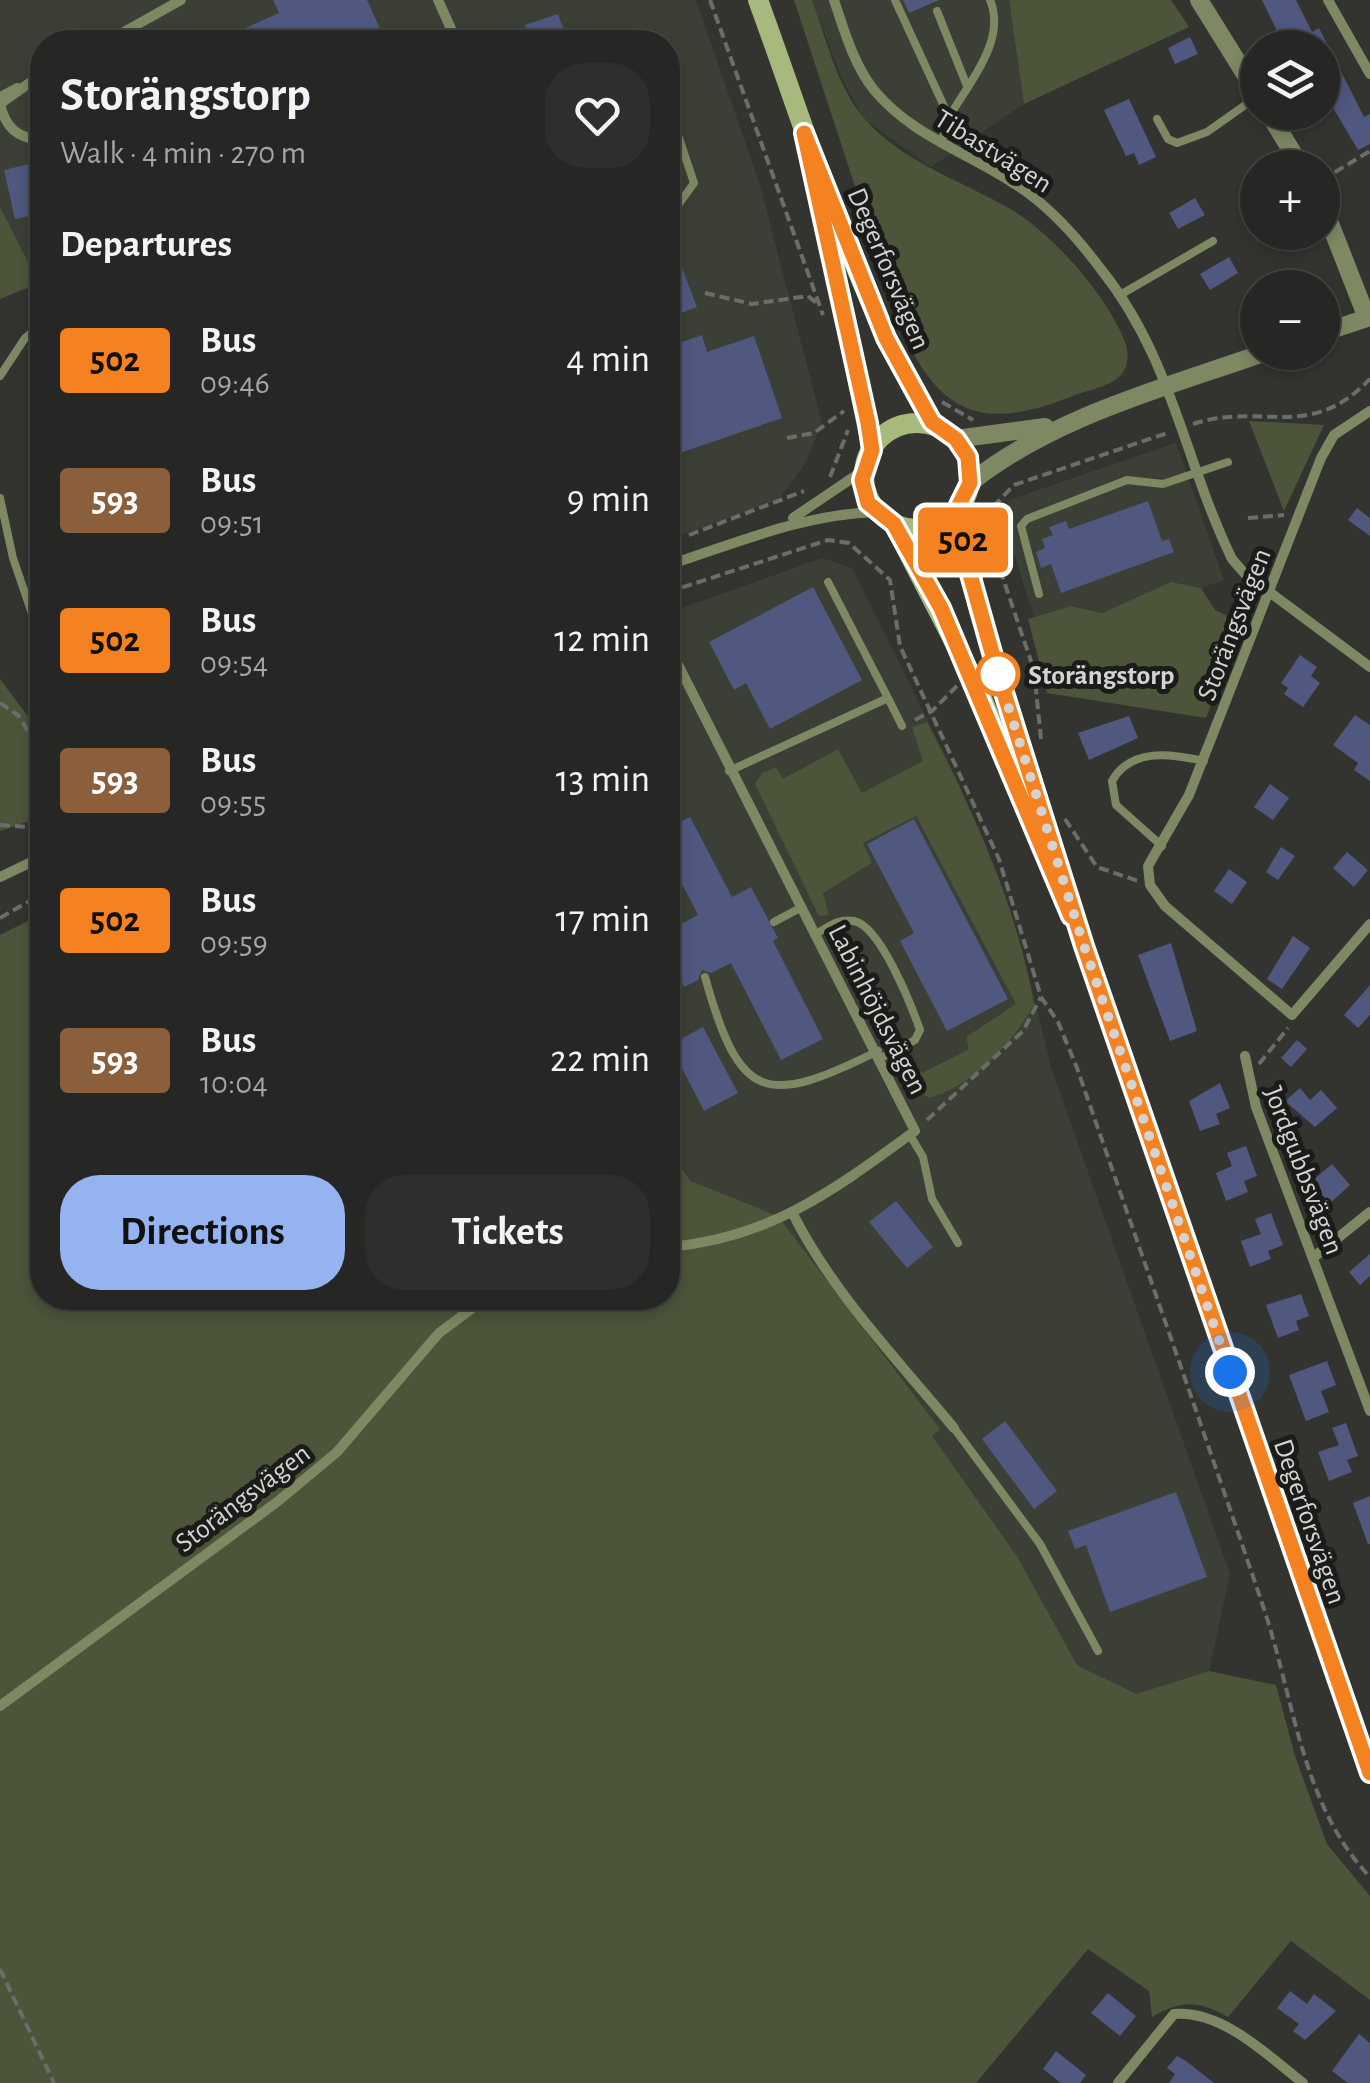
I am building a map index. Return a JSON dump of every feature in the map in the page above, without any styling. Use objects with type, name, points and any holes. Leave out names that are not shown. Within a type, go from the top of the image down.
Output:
[{"type":"main road","name":"Degerforsvägen","points":[[758,0],[804,133],[886,338],[932,422]]},
{"type":"main road","name":"Degerforsvägen","points":[[804,133],[868,460]]},
{"type":"main road","points":[[932,422],[956,439],[968,457],[970,483],[959,505],[932,527],[894,524],[874,512],[864,491],[868,460],[893,431],[932,422]]},
{"type":"main road","name":"Degerforsvägen","points":[[959,505],[964,553],[977,603],[1084,946],[1370,1773]]},
{"type":"main road","name":"Degerforsvägen","points":[[894,524],[978,688],[1084,946]]},
{"type":"street","points":[[127,30],[181,0]]},
{"type":"street","points":[[438,0],[452,30]]},
{"type":"street","name":"Tibastvägen","points":[[834,0],[849,45],[871,87],[893,111],[1038,200],[1065,226],[1120,295],[1150,342],[1232,559],[1244,574],[1270,589],[1370,667]]},
{"type":"street","points":[[1199,0],[1240,67]]},
{"type":"street","points":[[1328,0],[1370,74]]},
{"type":"street","points":[[30,80],[0,101],[4,122],[21,138],[30,139]]},
{"type":"street","points":[[1340,248],[1368,317],[1340,326]]},
{"type":"street","points":[[970,483],[1002,458],[1075,422],[1240,361]]},
{"type":"street","name":"Storängsvägen","points":[[1150,885],[1148,866],[1204,761],[1334,434],[1370,411]]},
{"type":"street","points":[[956,439],[1075,422]]},
{"type":"street","points":[[774,528],[868,460]]},
{"type":"street","points":[[680,560],[774,528],[831,514],[874,512]]},
{"type":"street","name":"Labinhöjdsvägen","points":[[680,670],[729,772],[879,1055],[912,1133],[793,1214]]},
{"type":"street","points":[[0,877],[30,863]]},
{"type":"street","points":[[1150,885],[1187,926],[1292,1015],[1370,924]]},
{"type":"street","name":"Jordgubbsvägen","points":[[1245,1056],[1247,1079],[1370,1411]]},
{"type":"street","points":[[1314,1257],[1370,1212]]},
{"type":"street","points":[[680,1245],[732,1237],[793,1214],[805,1239],[954,1428]]},
{"type":"street","name":"Storängsvägen","points":[[0,1706],[277,1502],[337,1452],[440,1334],[471,1310]]},
{"type":"street","points":[[1118,2083],[1173,2015],[1194,2012],[1216,2020],[1302,2083]]},
{"type":"lane","points":[[896,0],[949,116]]},
{"type":"lane","points":[[941,143],[949,116],[994,33],[996,14],[990,0]]},
{"type":"lane","points":[[937,11],[967,86]]},
{"type":"lane","points":[[1157,119],[1168,140],[1177,143],[1207,132],[1240,109]]},
{"type":"lane","points":[[680,141],[694,183],[680,202]]},
{"type":"lane","points":[[1120,295],[1213,240]]},
{"type":"lane","points":[[0,376],[30,334]]},
{"type":"lane","points":[[1039,594],[1022,539],[1021,526],[1027,519],[1128,480],[1164,484],[1228,462]]},
{"type":"lane","points":[[0,498],[13,558],[30,608]]},
{"type":"lane","points":[[828,582],[902,726]]},
{"type":"lane","points":[[729,772],[888,698]]},
{"type":"lane","points":[[1162,846],[1116,806],[1112,781],[1124,765],[1142,756],[1177,755],[1204,761]]},
{"type":"lane","points":[[774,922],[802,907]]},
{"type":"lane","points":[[705,977],[733,1057],[772,1086],[798,1086],[915,1040],[920,1030],[876,935],[853,920],[835,923],[816,934]]},
{"type":"lane","points":[[912,1133],[924,1157],[932,1199],[958,1243]]},
{"type":"lane","points":[[954,1428],[1040,1544],[1098,1652]]},
{"type":"path","points":[[710,0],[825,322]]},
{"type":"path","points":[[1340,170],[1370,152]]},
{"type":"path","points":[[706,292],[752,304],[808,296],[820,305]]},
{"type":"path","points":[[787,438],[814,434],[848,408],[849,427],[832,471],[832,483]]},
{"type":"path","points":[[820,482],[832,471]]},
{"type":"path","points":[[1014,485],[992,508],[990,533],[1034,670],[1045,756]]},
{"type":"path","points":[[688,535],[809,488]]},
{"type":"path","points":[[1248,518],[1299,515]]},
{"type":"path","points":[[848,526],[849,544]]},
{"type":"path","points":[[994,551],[1022,539]]},
{"type":"path","points":[[680,588],[799,546],[828,540],[849,544],[890,580],[900,646],[999,859],[1041,997],[1058,1022],[1084,1087],[1271,1630],[1326,1819],[1346,1852],[1370,1877]]},
{"type":"path","points":[[902,726],[932,712],[956,690],[957,682]]},
{"type":"path","points":[[0,703],[18,715],[30,734]]},
{"type":"path","points":[[1060,812],[1096,867],[1150,885]]},
{"type":"path","points":[[0,825],[30,827]]},
{"type":"path","points":[[0,918],[30,901]]},
{"type":"path","points":[[912,1133],[1023,1032],[1041,997]]},
{"type":"path","points":[[1247,1079],[1288,1027],[1292,1015]]},
{"type":"path","points":[[0,1968],[54,2083]]},
{"type":"shaded area","points":[[0,0],[696,0],[760,185],[822,423],[804,466],[779,499],[680,536],[680,30],[30,30],[30,265],[0,207]]},
{"type":"shaded area","points":[[812,0],[1009,0],[1024,104],[931,167],[864,119],[841,77]]},
{"type":"shaded area","points":[[1176,443],[1224,580],[1201,588],[1171,582],[1102,613],[1071,606],[1034,617],[1005,524],[1009,500]]},
{"type":"shaded area","points":[[822,558],[852,568],[957,779],[996,872],[1028,972],[1051,1067],[1230,1574],[1209,1671],[1136,1694],[1077,1665],[1017,1556],[932,1436],[940,1429],[778,1216],[691,1181],[680,1167],[680,609]]},
{"type":"green space","points":[[794,0],[812,0],[846,92],[879,133],[934,170],[1012,210],[1045,234],[1078,268],[1106,306],[1125,342],[1127,360],[1119,377],[1109,384],[1013,413],[968,408],[949,398],[932,382],[902,330]]},
{"type":"green space","points":[[1009,0],[1171,0],[1189,27],[1024,104]]},
{"type":"green space","points":[[0,207],[30,265],[30,287],[0,299]]},
{"type":"green space","points":[[1249,421],[1324,425],[1284,511]]},
{"type":"green space","points":[[1171,582],[1201,588],[1215,610],[1242,623],[1206,718],[1047,693],[1028,619],[1071,606],[1102,613]]},
{"type":"green space","points":[[0,679],[30,719],[30,821],[0,831]]},
{"type":"green space","points":[[927,722],[961,790],[1005,895],[1034,1005],[989,1062],[960,1084],[929,1098],[901,1080],[893,1063],[906,1058],[922,1073],[969,1049],[966,1037],[1016,1004],[916,816],[863,843],[872,863],[823,893],[829,915],[819,916],[755,784],[762,773],[776,767],[783,779],[838,749],[862,793],[923,761],[912,727]]},
{"type":"green space","points":[[30,920],[30,1310],[680,1310],[680,1167],[691,1181],[778,1216],[940,1429],[932,1436],[1017,1556],[1077,1665],[1136,1694],[1209,1671],[1276,1685],[1295,1756],[1327,1844],[1370,1896],[1370,2000],[1291,1941],[1228,2017],[1190,2004],[1152,2017],[1149,1991],[1088,1949],[976,2083],[0,2083],[0,935]]},
{"type":"building","points":[[273,0],[367,0],[381,30],[241,30],[279,13]]},
{"type":"building","points":[[903,0],[939,0],[909,13]]},
{"type":"building","points":[[1262,0],[1296,0],[1311,30],[1277,30]]},
{"type":"building","points":[[558,14],[564,30],[527,30],[525,25]]},
{"type":"building","points":[[1190,37],[1198,54],[1175,64],[1168,48]]},
{"type":"building","points":[[1340,70],[1364,117],[1370,114],[1370,144],[1358,150],[1340,120]]},
{"type":"building","points":[[1129,99],[1156,157],[1139,165],[1134,153],[1126,156],[1104,110]]},
{"type":"building","points":[[30,164],[30,216],[15,219],[4,170]]},
{"type":"building","points":[[1195,198],[1205,215],[1178,229],[1169,213]]},
{"type":"building","points":[[1229,257],[1238,273],[1210,290],[1200,274]]},
{"type":"building","points":[[680,262],[697,307],[680,313]]},
{"type":"building","points":[[702,335],[707,352],[754,336],[782,418],[680,453],[680,343]]},
{"type":"building","points":[[1148,501],[1162,541],[1169,539],[1174,552],[1061,593],[1051,564],[1041,568],[1036,552],[1045,548],[1042,539],[1053,535],[1049,527],[1066,521],[1069,529]]},
{"type":"building","points":[[1357,508],[1370,518],[1370,536],[1348,520]]},
{"type":"building","points":[[813,587],[862,680],[770,729],[746,683],[734,690],[709,642]]},
{"type":"building","points":[[1300,655],[1317,667],[1311,676],[1320,683],[1303,707],[1284,694],[1288,688],[1281,683]]},
{"type":"building","points":[[1355,715],[1370,725],[1370,781],[1354,770],[1358,763],[1333,745]]},
{"type":"building","points":[[1129,716],[1138,738],[1089,760],[1078,733]]},
{"type":"building","points":[[1270,784],[1289,798],[1273,820],[1254,807]]},
{"type":"building","points":[[690,817],[732,897],[751,887],[778,938],[773,941],[823,1039],[781,1060],[731,963],[711,973],[702,970],[698,980],[684,987],[680,979],[680,925],[698,915],[680,880],[680,822]]},
{"type":"building","points":[[914,819],[1008,999],[947,1031],[900,941],[914,933],[867,844]]},
{"type":"building","points":[[1281,847],[1295,856],[1278,880],[1266,872]]},
{"type":"building","points":[[1347,852],[1368,870],[1354,887],[1333,868]]},
{"type":"building","points":[[1229,869],[1247,882],[1232,904],[1214,891]]},
{"type":"building","points":[[1293,936],[1310,948],[1282,989],[1267,979]]},
{"type":"building","points":[[1171,943],[1197,1031],[1170,1041],[1138,955]]},
{"type":"building","points":[[1370,985],[1370,1015],[1358,1028],[1344,1015]]},
{"type":"building","points":[[703,1027],[738,1093],[704,1111],[680,1064],[680,1040]]},
{"type":"building","points":[[1297,1040],[1307,1049],[1291,1067],[1281,1058]]},
{"type":"building","points":[[1220,1083],[1230,1108],[1216,1114],[1220,1124],[1200,1131],[1189,1101]]},
{"type":"building","points":[[1300,1088],[1310,1100],[1321,1090],[1337,1108],[1315,1127],[1285,1101]]},
{"type":"building","points":[[1246,1146],[1257,1176],[1244,1181],[1248,1192],[1226,1201],[1216,1173],[1232,1166],[1227,1153]]},
{"type":"building","points":[[1332,1164],[1350,1185],[1329,1204],[1310,1183]]},
{"type":"building","points":[[896,1201],[933,1247],[907,1268],[869,1222]]},
{"type":"building","points":[[1271,1213],[1283,1245],[1268,1251],[1271,1259],[1250,1267],[1241,1241],[1261,1234],[1255,1219]]},
{"type":"building","points":[[1370,1254],[1370,1276],[1360,1285],[1349,1272]]},
{"type":"building","points":[[1301,1294],[1309,1316],[1296,1321],[1299,1330],[1278,1338],[1266,1305]]},
{"type":"building","points":[[1327,1361],[1336,1385],[1321,1391],[1329,1412],[1306,1421],[1289,1375]]},
{"type":"building","points":[[1005,1421],[1057,1491],[1034,1509],[982,1439]]},
{"type":"building","points":[[1346,1423],[1358,1456],[1347,1460],[1352,1472],[1329,1481],[1318,1452],[1339,1445],[1332,1428]]},
{"type":"building","points":[[1176,1492],[1207,1577],[1110,1612],[1086,1545],[1075,1549],[1068,1531]]},
{"type":"building","points":[[1370,1496],[1370,1544],[1368,1544],[1353,1503]]},
{"type":"building","points":[[1290,1991],[1307,2004],[1314,1994],[1336,2011],[1305,2040],[1293,2031],[1299,2024],[1277,2008]]},
{"type":"building","points":[[1108,1993],[1136,2016],[1120,2036],[1091,2013]]},
{"type":"building","points":[[1359,2034],[1370,2043],[1370,2083],[1348,2083],[1332,2071]]},
{"type":"building","points":[[1056,2051],[1086,2075],[1080,2083],[1061,2083],[1043,2069]]},
{"type":"building","points":[[1177,2056],[1214,2083],[1169,2083],[1175,2074],[1167,2068]]},
{"type":"bus line","name":"502","points":[[1071,916],[941,608],[894,524],[874,512],[868,503],[862,480],[872,450],[868,423],[836,264],[804,133],[886,338],[932,422],[956,439],[968,457],[970,483],[959,505],[964,553],[998,674],[1084,946],[1370,1773]]},
{"type":"place","name":"Storängstorp","points":[[998,674]]},
{"type":"route","points":[[998,674],[1084,946],[1230,1372]]}]
